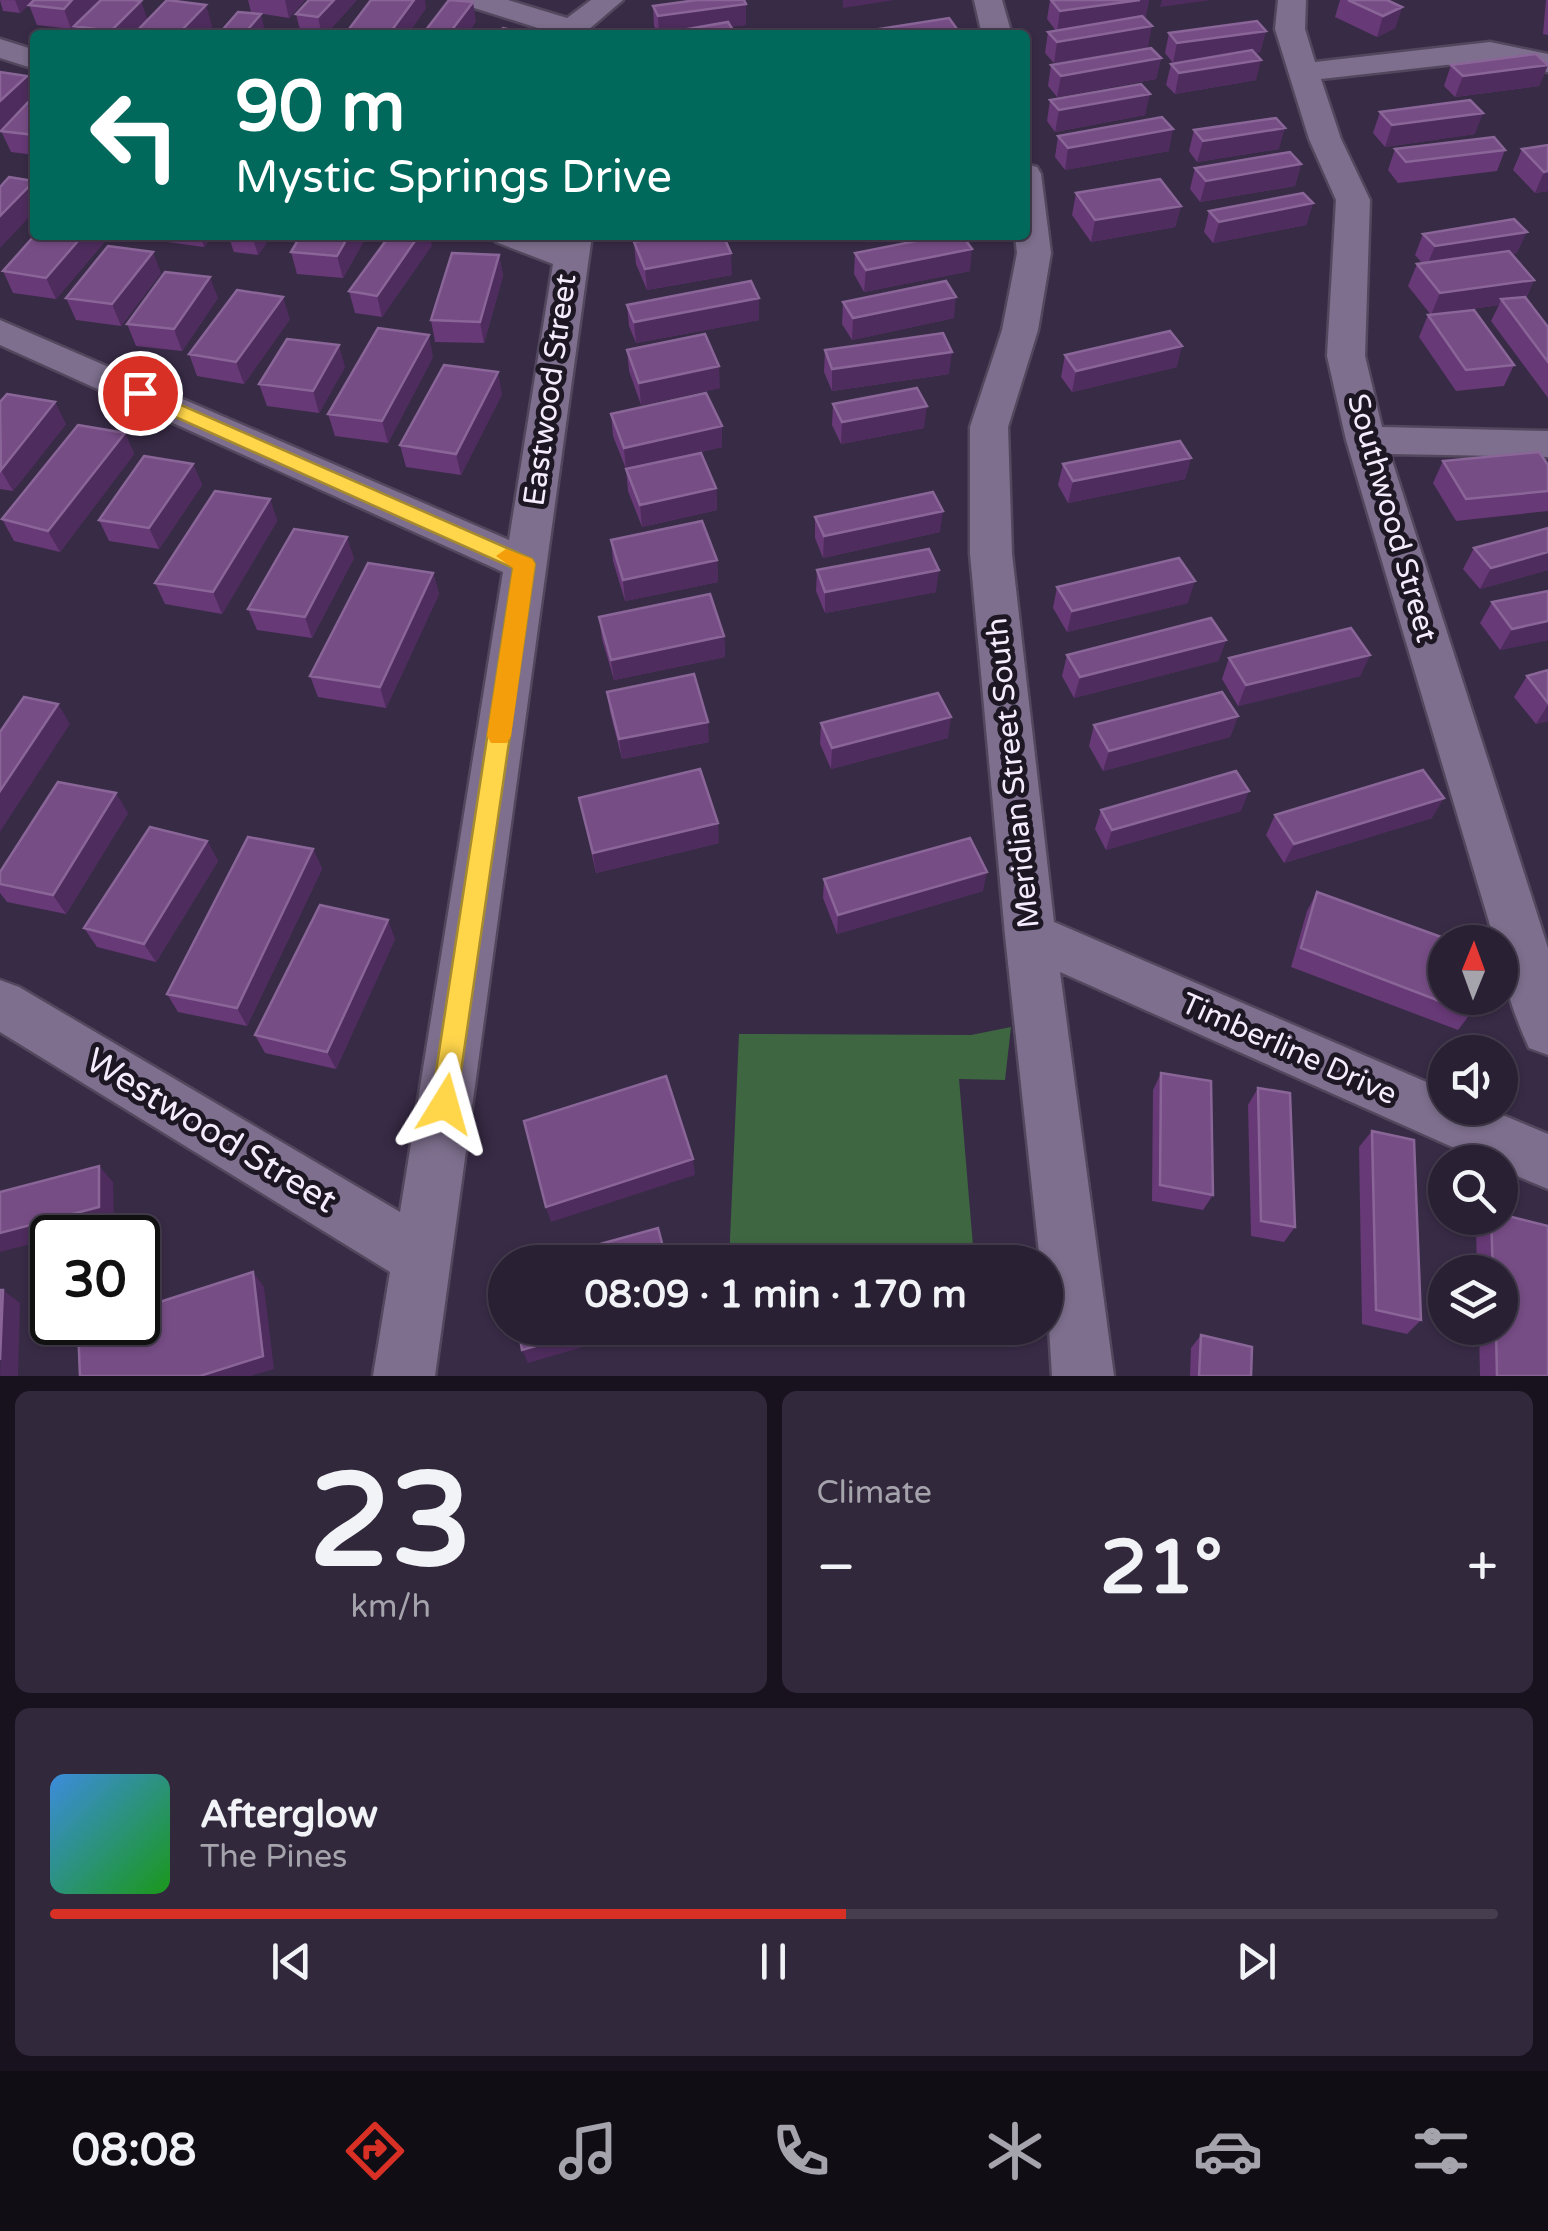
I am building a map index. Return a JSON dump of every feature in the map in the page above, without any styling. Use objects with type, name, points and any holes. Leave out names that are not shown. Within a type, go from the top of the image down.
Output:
[{"type":"street","points":[[478,0],[568,30]]},
{"type":"street","points":[[576,30],[609,0]]},
{"type":"street","points":[[988,0],[996,30]]},
{"type":"street","name":"Southwood Street","points":[[1292,0],[1290,28],[1325,139],[1354,200],[1346,356],[1366,440],[1548,1031]]},
{"type":"street","points":[[0,48],[30,58]]},
{"type":"street","points":[[1304,72],[1490,51],[1546,62]]},
{"type":"street","name":"Meridian Street South","points":[[1030,218],[1034,254],[1020,330],[989,428],[990,554],[1030,935],[1083,1376]]},
{"type":"street","points":[[537,240],[572,246]]},
{"type":"street","name":"Eastwood Street","points":[[404,1376],[572,246]]},
{"type":"street","points":[[0,331],[524,564]]},
{"type":"street","points":[[1366,440],[1548,444]]},
{"type":"street","name":"Timberline Drive","points":[[1030,935],[1548,1162]]},
{"type":"street","name":"Westwood Street","points":[[0,1004],[422,1258]]},
{"type":"green space","points":[[1011,1027],[1005,1080],[959,1079],[973,1245],[730,1245],[739,1034],[971,1035]]},
{"type":"building","points":[[34,0],[72,0],[64,9],[29,5]]},
{"type":"building","points":[[101,0],[141,1],[112,30],[74,26]]},
{"type":"building","points":[[167,0],[206,5],[182,30],[138,30]]},
{"type":"building","points":[[309,0],[334,0],[318,17],[296,14]]},
{"type":"building","points":[[371,0],[414,0],[392,30],[349,29]]},
{"type":"building","points":[[449,0],[473,2],[452,30],[426,30]]},
{"type":"building","points":[[697,0],[744,0],[746,4],[658,16],[653,6]]},
{"type":"building","points":[[1051,0],[1140,0],[1060,11]]},
{"type":"building","points":[[1348,0],[1387,0],[1402,7],[1383,16]]},
{"type":"building","points":[[238,12],[261,14],[247,30],[222,30]]},
{"type":"building","points":[[1142,16],[1152,26],[1057,42],[1048,32]]},
{"type":"building","points":[[949,18],[957,29],[950,30],[872,30]]},
{"type":"building","points":[[1257,21],[1266,31],[1177,43],[1169,33]]},
{"type":"building","points":[[728,22],[733,30],[682,30]]},
{"type":"building","points":[[1151,48],[1161,58],[1061,76],[1051,65]]},
{"type":"building","points":[[1252,50],[1261,60],[1179,73],[1171,64]]},
{"type":"building","points":[[1536,54],[1548,65],[1463,76],[1451,65]]},
{"type":"building","points":[[0,72],[27,76],[0,101]]},
{"type":"building","points":[[1141,84],[1150,94],[1059,110],[1050,100]]},
{"type":"building","points":[[30,100],[30,134],[1,131]]},
{"type":"building","points":[[1470,100],[1483,113],[1392,125],[1380,112]]},
{"type":"building","points":[[1162,117],[1173,129],[1068,148],[1058,136]]},
{"type":"building","points":[[1276,118],[1285,128],[1203,141],[1194,130]]},
{"type":"building","points":[[1494,137],[1505,150],[1406,162],[1395,149]]},
{"type":"building","points":[[1548,145],[1548,171],[1544,172],[1522,149]]},
{"type":"building","points":[[1290,152],[1301,164],[1206,181],[1195,168]]},
{"type":"building","points":[[9,177],[30,180],[30,185],[0,216],[0,187]]},
{"type":"building","points":[[1160,179],[1181,206],[1095,220],[1076,193]]},
{"type":"building","points":[[1303,193],[1313,203],[1219,222],[1209,211]]},
{"type":"building","points":[[1514,219],[1527,232],[1435,246],[1423,234]]},
{"type":"building","points":[[31,240],[79,240],[46,278],[3,271]]},
{"type":"building","points":[[298,240],[346,240],[337,256],[291,252]]},
{"type":"building","points":[[386,240],[416,240],[377,296],[349,291]]},
{"type":"building","points":[[725,240],[731,253],[645,269],[634,242]]},
{"type":"building","points":[[921,240],[966,240],[972,249],[866,270],[855,253]]},
{"type":"building","points":[[108,246],[153,252],[112,304],[66,298]]},
{"type":"building","points":[[1509,251],[1534,280],[1440,293],[1417,264]]},
{"type":"building","points":[[452,253],[499,255],[480,322],[431,320]]},
{"type":"building","points":[[165,272],[210,277],[174,329],[127,324]]},
{"type":"building","points":[[751,281],[759,298],[634,322],[627,305]]},
{"type":"building","points":[[946,281],[956,297],[853,318],[843,302]]},
{"type":"building","points":[[237,290],[283,297],[236,362],[189,354]]},
{"type":"building","points":[[1525,297],[1548,327],[1548,362],[1501,299]]},
{"type":"building","points":[[1474,310],[1514,365],[1466,370],[1428,315]]},
{"type":"building","points":[[378,328],[429,335],[382,421],[328,414]]},
{"type":"building","points":[[1170,331],[1182,346],[1076,371],[1065,355]]},
{"type":"building","points":[[943,333],[952,352],[832,369],[825,350]]},
{"type":"building","points":[[705,334],[719,366],[639,383],[627,350]]},
{"type":"building","points":[[287,339],[339,345],[313,391],[259,384]]},
{"type":"building","points":[[444,365],[498,372],[456,454],[400,445]]},
{"type":"building","points":[[917,388],[927,406],[842,422],[833,404]]},
{"type":"building","points":[[706,393],[722,426],[624,448],[611,414]]},
{"type":"building","points":[[7,394],[55,402],[1,470],[0,402]]},
{"type":"building","points":[[78,425],[125,433],[48,531],[2,519]]},
{"type":"building","points":[[1180,441],[1191,458],[1073,481],[1063,464]]},
{"type":"building","points":[[1539,452],[1548,465],[1548,491],[1466,499],[1443,461]]},
{"type":"building","points":[[701,453],[716,488],[640,505],[626,469]]},
{"type":"building","points":[[144,456],[193,464],[149,528],[99,520]]},
{"type":"building","points":[[215,491],[270,499],[213,592],[155,583]]},
{"type":"building","points":[[933,492],[943,511],[824,536],[815,517]]},
{"type":"building","points":[[702,521],[717,560],[623,580],[611,540]]},
{"type":"building","points":[[1548,528],[1548,552],[1491,568],[1474,548]]},
{"type":"building","points":[[294,529],[347,537],[305,617],[248,609]]},
{"type":"building","points":[[929,549],[939,570],[825,592],[817,570]]},
{"type":"building","points":[[1179,558],[1195,581],[1072,611],[1057,587]]},
{"type":"building","points":[[368,563],[433,573],[380,687],[310,676]]},
{"type":"building","points":[[1548,591],[1548,621],[1512,629],[1492,602]]},
{"type":"building","points":[[710,594],[724,636],[611,660],[599,617]]},
{"type":"building","points":[[1211,618],[1226,640],[1080,677],[1067,655]]},
{"type":"building","points":[[1351,628],[1370,655],[1246,685],[1229,658]]},
{"type":"building","points":[[1548,670],[1548,703],[1527,676]]},
{"type":"building","points":[[694,674],[708,722],[619,739],[607,692]]},
{"type":"building","points":[[1222,692],[1238,716],[1109,751],[1094,725]]},
{"type":"building","points":[[938,693],[951,717],[832,748],[821,723]]},
{"type":"building","points":[[24,697],[58,704],[0,791],[0,732]]},
{"type":"building","points":[[700,769],[718,823],[593,853],[579,798]]},
{"type":"building","points":[[1423,770],[1444,798],[1294,844],[1275,815]]},
{"type":"building","points":[[1236,771],[1249,791],[1112,830],[1101,810]]},
{"type":"building","points":[[58,782],[116,793],[53,895],[0,884],[0,872]]},
{"type":"building","points":[[150,827],[207,841],[144,944],[84,928]]},
{"type":"building","points":[[248,837],[313,849],[237,1008],[167,994]]},
{"type":"building","points":[[970,838],[987,872],[838,915],[824,879]]},
{"type":"building","points":[[1317,892],[1428,932],[1428,997],[1301,948]]},
{"type":"building","points":[[320,905],[388,920],[327,1052],[255,1035]]},
{"type":"building","points":[[1161,1073],[1211,1081],[1213,1195],[1160,1185]]},
{"type":"building","points":[[666,1076],[693,1159],[546,1207],[524,1121]]},
{"type":"building","points":[[1258,1088],[1290,1093],[1295,1227],[1261,1221]]},
{"type":"building","points":[[1372,1131],[1414,1140],[1421,1320],[1376,1310]]},
{"type":"building","points":[[99,1166],[99,1207],[69,1215],[30,1215],[30,1225],[0,1233],[0,1192]]},
{"type":"building","points":[[1518,1218],[1548,1226],[1548,1376],[1497,1376],[1496,1345],[1518,1345],[1518,1255],[1492,1255],[1492,1235],[1518,1235]]},
{"type":"building","points":[[658,1228],[662,1245],[596,1245]]},
{"type":"building","points":[[253,1272],[263,1356],[200,1376],[80,1376],[79,1345],[160,1345],[160,1302]]},
{"type":"building","points":[[0,1290],[3,1290],[0,1360]]},
{"type":"building","points":[[1201,1335],[1252,1347],[1251,1376],[1199,1376]]},
{"type":"slow traffic","points":[[499,736],[524,564],[506,556]]},
{"type":"route","points":[[140,393],[524,564],[445,1104]]}]
